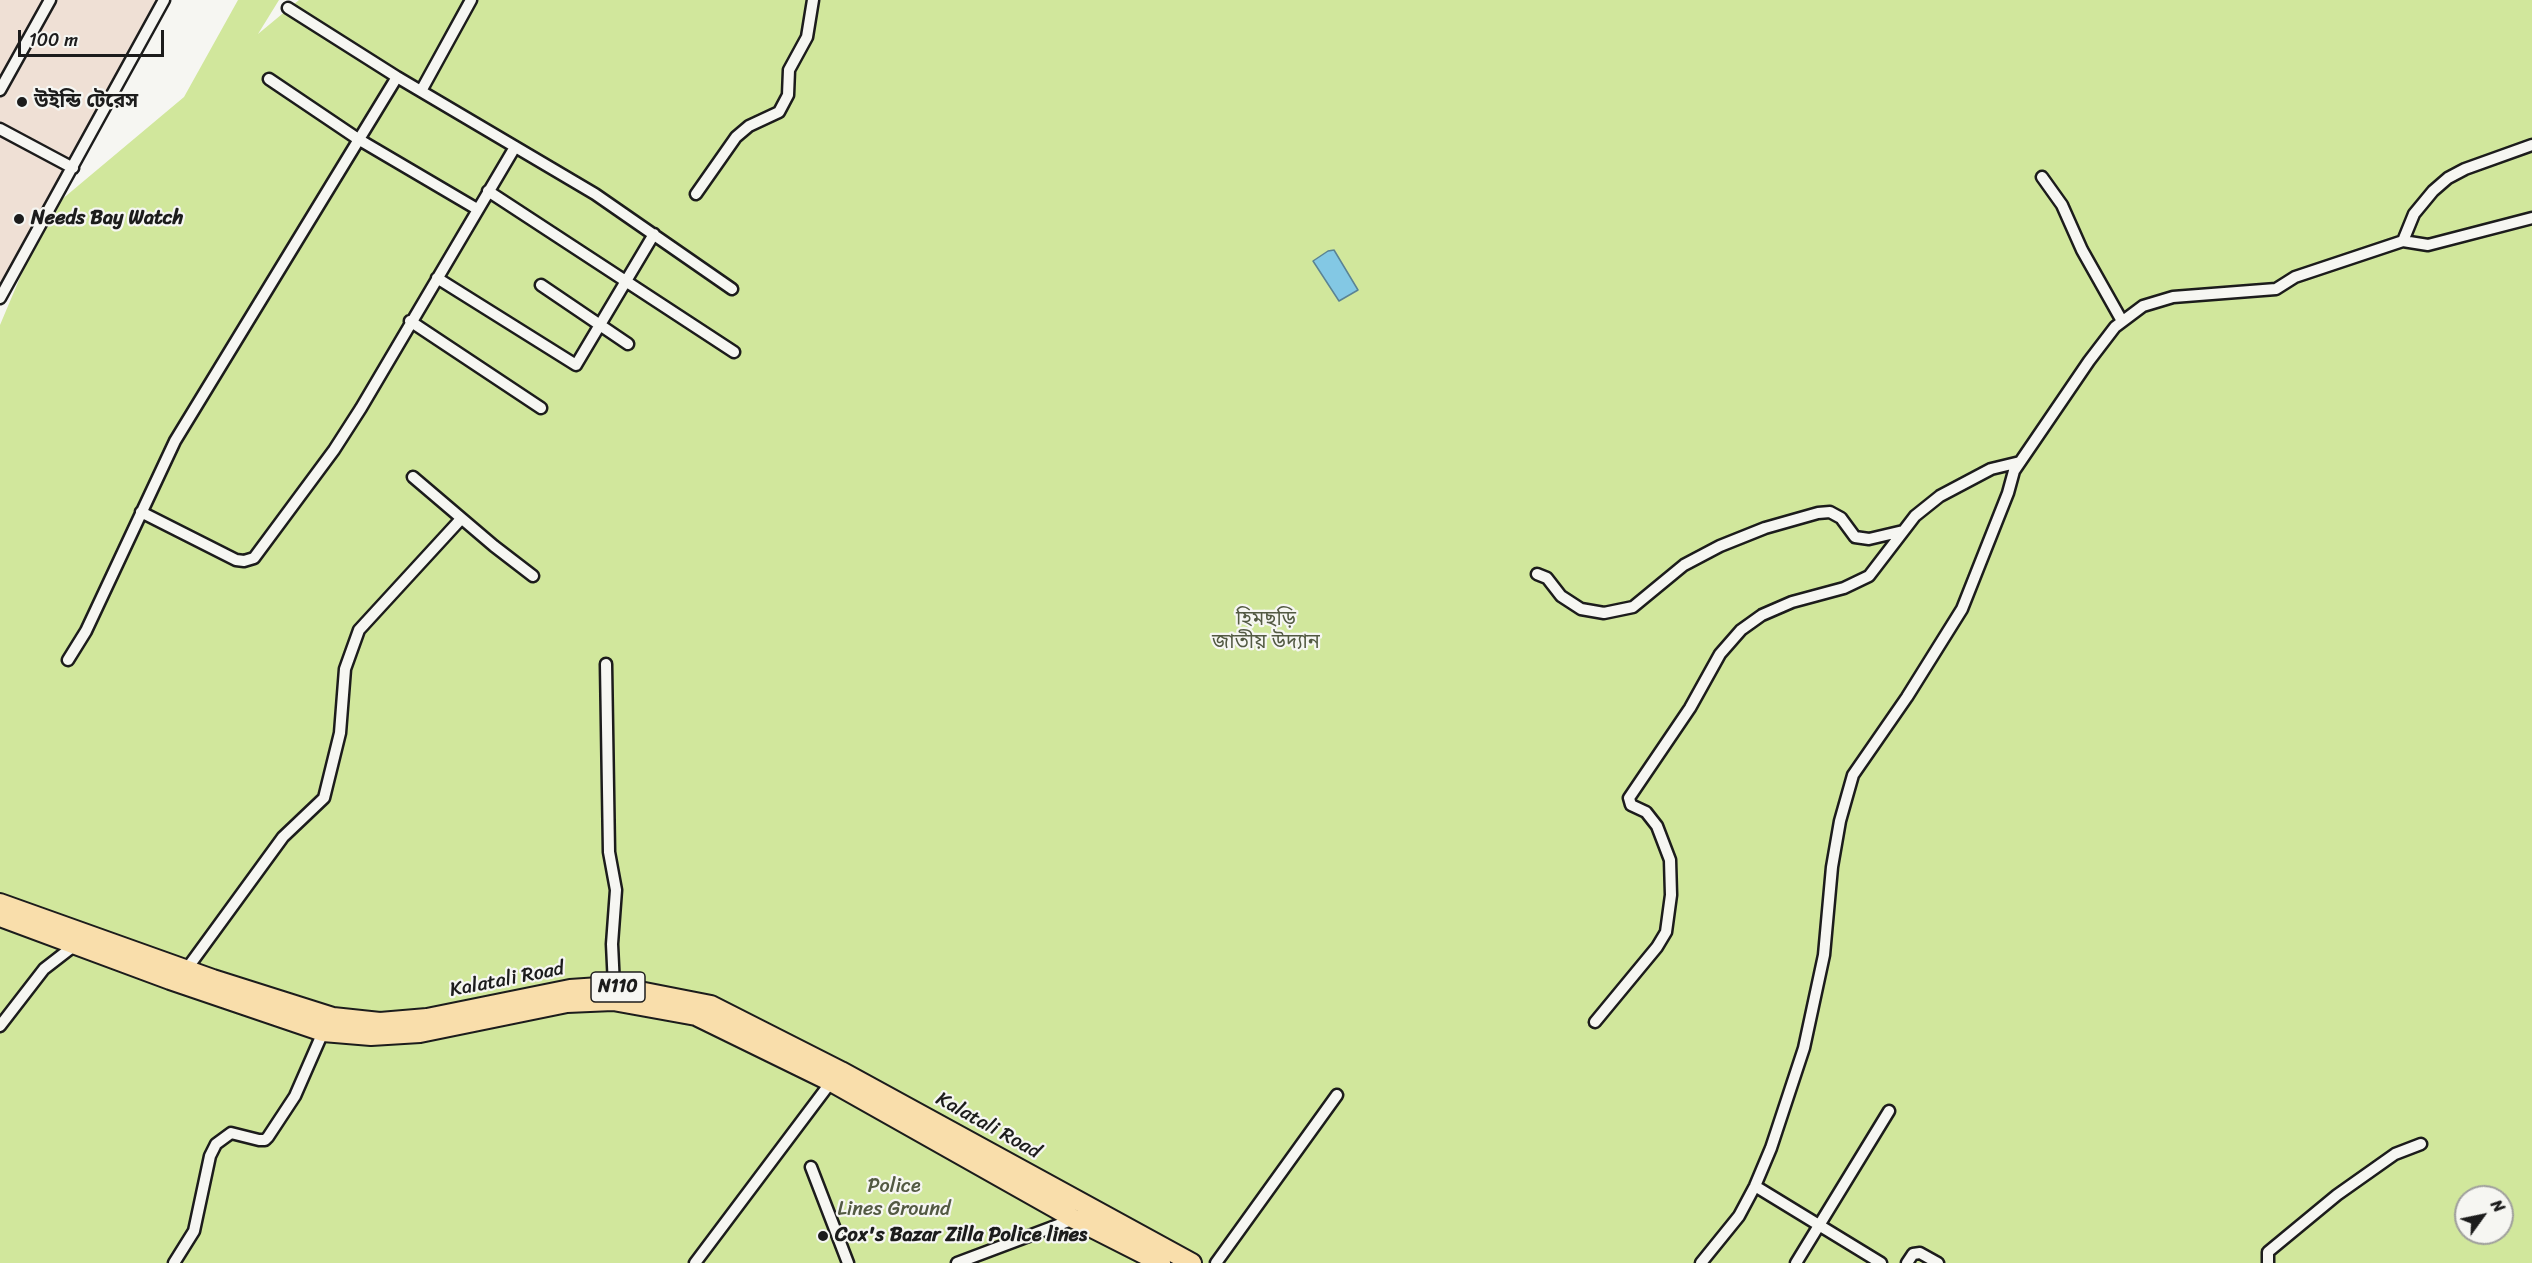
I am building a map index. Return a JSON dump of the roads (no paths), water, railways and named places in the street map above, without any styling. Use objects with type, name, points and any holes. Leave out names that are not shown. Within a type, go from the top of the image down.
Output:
[{"type":"highway","name":"Kalatali Road","points":[[0,903],[186,970],[211,986],[323,1032],[371,1036],[420,1033],[567,1004],[613,1001],[696,1016],[831,1082],[1051,1195],[1192,1263]]},
{"type":"highway","name":"Kalatali Road","points":[[0,917],[75,945],[211,986],[333,1017],[380,1022],[427,1018],[570,989],[614,986],[711,1005],[841,1071],[1051,1195],[1074,1219],[1161,1263]]},
{"type":"street","points":[[0,90],[50,0]]},
{"type":"street","points":[[0,298],[164,0]]},
{"type":"street","points":[[421,91],[471,0]]},
{"type":"street","points":[[696,194],[736,137],[749,126],[779,112],[788,95],[789,70],[807,37],[813,0]]},
{"type":"street","points":[[288,8],[397,77],[595,194],[732,289]]},
{"type":"street","points":[[68,660],[86,631],[189,415],[212,383],[397,77]]},
{"type":"street","points":[[269,79],[358,139],[477,209]]},
{"type":"street","points":[[0,129],[73,168]]},
{"type":"street","points":[[2403,241],[2414,214],[2433,191],[2448,178],[2465,169],[2532,145]]},
{"type":"street","points":[[141,512],[236,560],[244,561],[254,558],[334,450],[515,147]]},
{"type":"street","points":[[2042,177],[2062,205],[2082,250],[2122,321]]},
{"type":"street","points":[[488,190],[734,352]]},
{"type":"street","points":[[1701,1263],[1739,1216],[1755,1186],[1772,1148],[1804,1048],[1824,955],[1838,833],[1853,775],[1907,697],[1962,609],[2017,467],[2089,361],[2115,327],[2143,306],[2173,297],[2276,289],[2295,277],[2403,241],[2428,245],[2532,218]]},
{"type":"street","points":[[437,278],[576,365],[654,234]]},
{"type":"street","points":[[541,285],[628,344]]},
{"type":"street","points":[[410,321],[541,408]]},
{"type":"street","points":[[1595,1022],[1657,947],[1666,932],[1671,895],[1670,860],[1657,826],[1646,812],[1631,805],[1629,798],[1690,708],[1720,654],[1741,630],[1762,615],[1792,602],[1844,588],[1869,576],[1914,516],[1940,496],[1991,469],[2017,467]]},
{"type":"street","points":[[413,477],[461,519],[533,576]]},
{"type":"street","points":[[1538,574],[1547,578],[1561,596],[1581,609],[1604,613],[1633,607],[1684,565],[1720,546],[1765,528],[1797,519],[1830,512],[1840,518],[1855,537],[1869,539],[1904,531]]},
{"type":"street","points":[[186,970],[283,837],[324,798],[340,733],[345,669],[359,630],[461,519]]},
{"type":"street","points":[[606,664],[609,852],[616,890],[612,944],[614,986]]},
{"type":"street","points":[[0,1026],[44,969],[75,945]]},
{"type":"street","points":[[174,1263],[194,1231],[210,1156],[216,1144],[231,1133],[259,1140],[268,1137],[295,1096],[323,1032]]},
{"type":"street","points":[[695,1263],[831,1082]]},
{"type":"street","points":[[1216,1263],[1337,1095]]},
{"type":"street","points":[[1796,1263],[1889,1111]]},
{"type":"street","points":[[2268,1263],[2268,1252],[2337,1195],[2395,1154],[2421,1144]]},
{"type":"street","points":[[811,1167],[848,1263]]},
{"type":"street","points":[[1755,1186],[1881,1263]]},
{"type":"street","points":[[957,1263],[1074,1219]]},
{"type":"street","points":[[1907,1263],[1913,1254],[1920,1252],[1938,1263]]},
{"type":"water","points":[[1334,250],[1358,290],[1339,301],[1313,261],[1328,251]]},
{"type":"place","name":"উইন্ডি টেরেস","points":[[22,102]]},
{"type":"place","name":"Needs Bay Watch","points":[[19,219]]},
{"type":"place","name":"Cox's Bazar Zilla Police lines","points":[[823,1236]]},
{"type":"park label","name":"হিমছড়ি জাতীয় উদ্যান","points":[[1266,632]]},
{"type":"park label","name":"Police Lines Ground","points":[[894,1198]]}]
